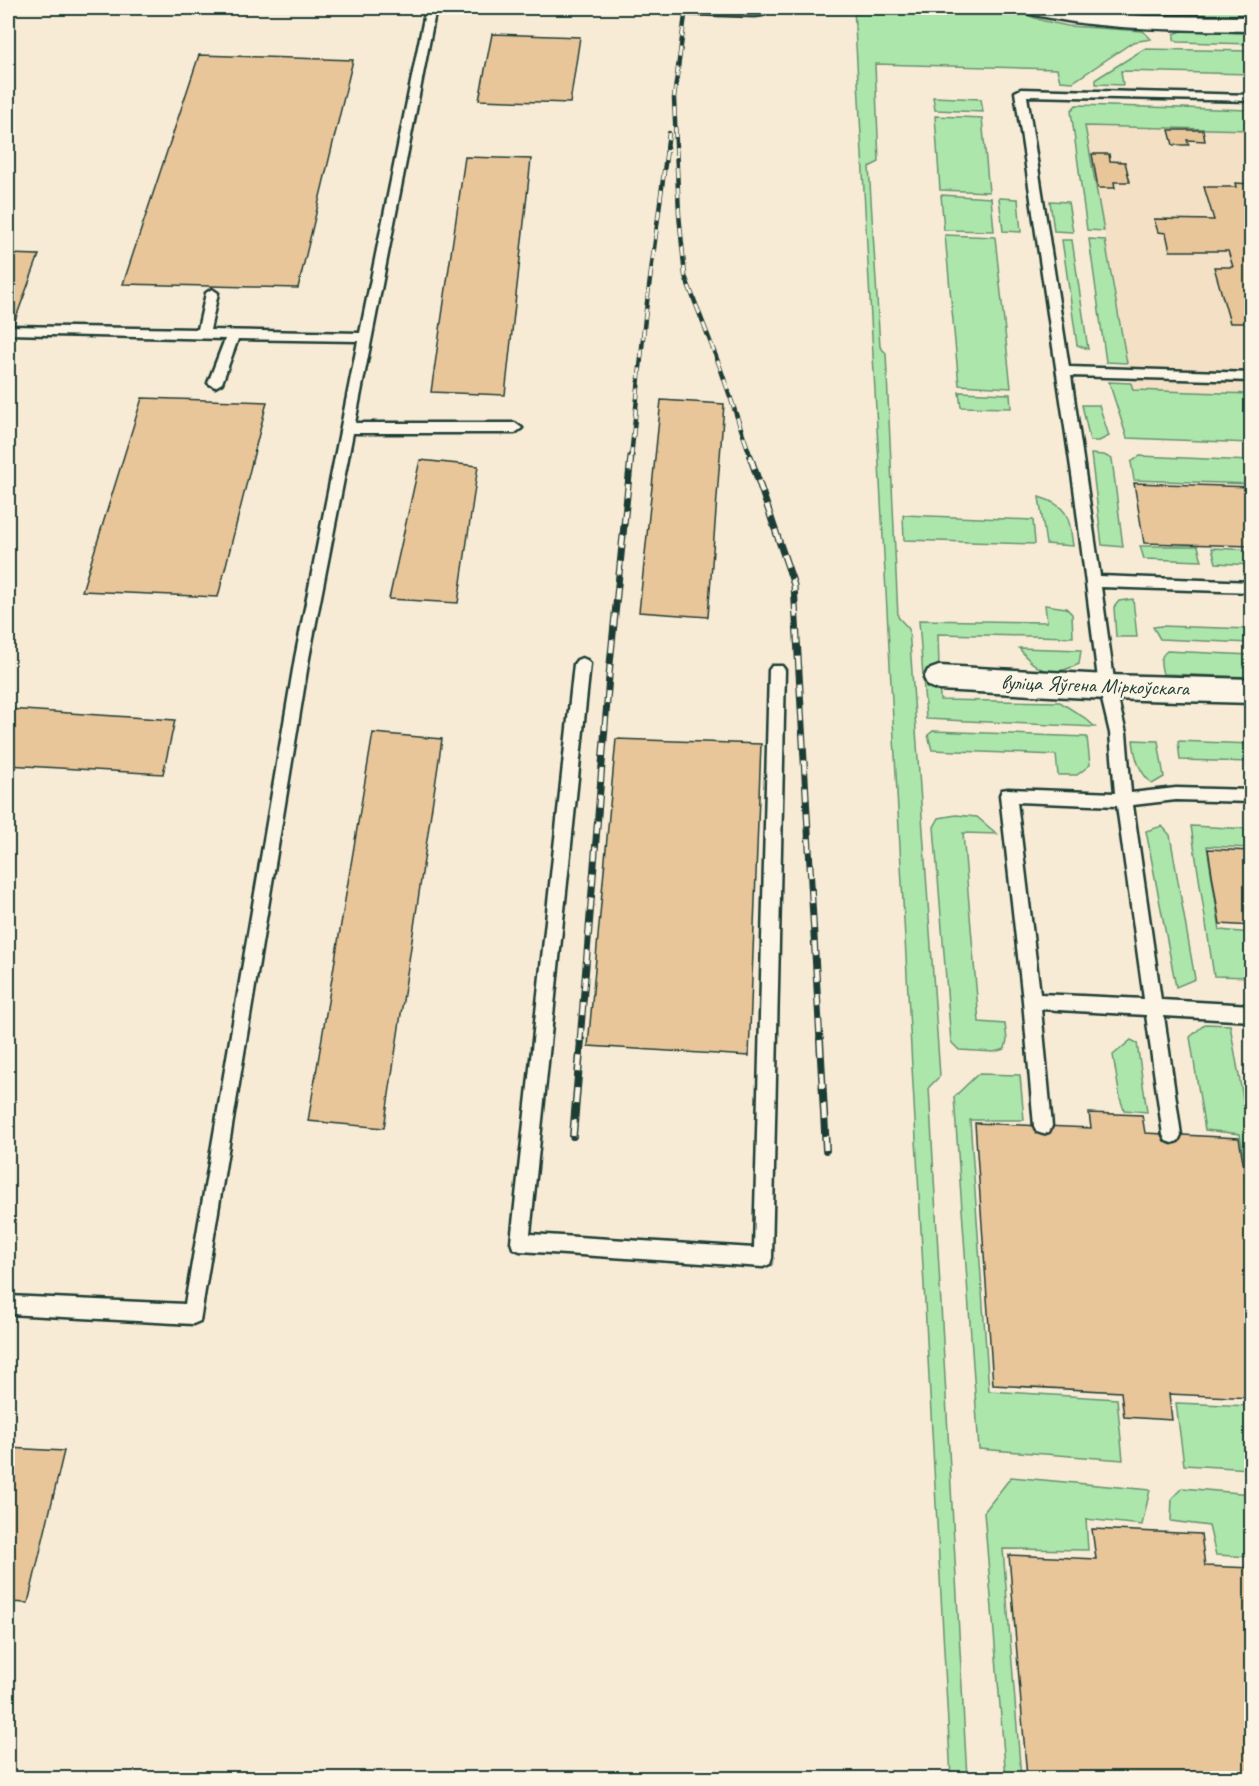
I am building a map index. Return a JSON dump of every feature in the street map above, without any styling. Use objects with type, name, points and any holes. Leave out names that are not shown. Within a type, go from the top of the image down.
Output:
[{"type":"street","points":[[692,8],[755,10]]},
{"type":"street","points":[[1035,8],[1070,16],[1116,20],[1251,24]]},
{"type":"street","name":"вуліца Яўгена Міркоўскага","points":[[939,678],[1107,687],[1251,691]]},
{"type":"lane","points":[[8,1305],[193,1314],[300,670],[431,8]]},
{"type":"lane","points":[[1172,1135],[1124,800],[1118,733],[1107,687],[1064,371],[1021,92],[1251,98]]},
{"type":"lane","points":[[203,334],[212,293]]},
{"type":"lane","points":[[8,330],[365,337]]},
{"type":"lane","points":[[215,383],[233,334]]},
{"type":"lane","points":[[1064,371],[1251,377]]},
{"type":"lane","points":[[347,428],[515,428]]},
{"type":"lane","points":[[1094,581],[1251,586]]},
{"type":"lane","points":[[582,664],[520,1242],[763,1258],[777,670]]},
{"type":"lane","points":[[1043,1126],[1032,1001],[1008,795],[1124,800],[1176,794],[1251,796]]},
{"type":"lane","points":[[1032,1001],[1251,1013]]},
{"type":"shaded area","points":[[1085,126],[1251,130],[1251,394],[1133,390]]},
{"type":"green space","points":[[854,8],[1006,8],[1044,21],[1068,26],[1143,31],[1151,39],[1133,42],[1073,82],[1060,81],[1057,69],[875,64],[879,162],[869,167],[880,347],[886,353],[898,617],[909,629],[940,1076],[929,1087],[967,1778],[951,1778]]},
{"type":"green space","points":[[1078,8],[1251,8],[1251,17],[1114,12]]},
{"type":"green space","points":[[1182,31],[1251,33],[1251,44],[1178,42],[1174,39],[1174,34]]},
{"type":"green space","points":[[1144,49],[1251,51],[1251,74],[1121,71],[1123,85],[1096,84],[1096,79]]},
{"type":"green space","points":[[933,97],[981,99],[983,112],[935,110]]},
{"type":"green space","points":[[1076,105],[1251,110],[1251,130],[1085,126],[1104,231],[1087,230],[1071,111]]},
{"type":"green space","points":[[935,116],[982,118],[989,192],[940,190]]},
{"type":"green space","points":[[941,195],[991,198],[994,231],[944,230]]},
{"type":"green space","points":[[999,198],[1018,199],[1021,232],[1003,231]]},
{"type":"green space","points":[[1050,201],[1068,202],[1073,232],[1054,231]]},
{"type":"green space","points":[[945,235],[995,237],[1011,388],[959,385]]},
{"type":"green space","points":[[1089,239],[1105,240],[1127,363],[1106,362]]},
{"type":"green space","points":[[1062,240],[1072,240],[1088,349],[1077,345]]},
{"type":"green space","points":[[1109,382],[1131,383],[1133,390],[1251,394],[1251,443],[1127,438]]},
{"type":"green space","points":[[959,392],[1010,394],[1011,408],[961,407]]},
{"type":"green space","points":[[1082,405],[1099,405],[1109,436],[1099,441],[1090,441]]},
{"type":"green space","points":[[1091,454],[1104,455],[1112,459],[1123,547],[1102,545]]},
{"type":"green space","points":[[1140,456],[1251,461],[1251,484],[1134,480],[1131,462]]},
{"type":"green space","points":[[1039,497],[1056,504],[1066,514],[1073,546],[1046,544]]},
{"type":"green space","points":[[903,515],[1033,520],[1035,544],[904,540]]},
{"type":"green space","points":[[1140,546],[1198,546],[1202,561],[1144,559]]},
{"type":"green space","points":[[1212,548],[1251,550],[1251,565],[1216,563]]},
{"type":"green space","points":[[1133,599],[1137,637],[1116,637],[1114,607],[1119,601]]},
{"type":"green space","points":[[1045,605],[1066,608],[1072,614],[1073,637],[938,634],[940,700],[1060,702],[1095,727],[926,719],[919,620],[1047,622]]},
{"type":"green space","points":[[1153,627],[1251,629],[1251,643],[1160,639]]},
{"type":"green space","points":[[1019,648],[1081,650],[1079,664],[1060,671],[1045,670],[1032,663]]},
{"type":"green space","points":[[1167,651],[1251,655],[1251,677],[1163,674],[1161,659]]},
{"type":"green space","points":[[933,731],[1087,737],[1090,765],[1077,775],[1058,775],[1056,755],[932,750],[928,735]]},
{"type":"green space","points":[[1133,740],[1158,741],[1164,777],[1152,784],[1138,764]]},
{"type":"green space","points":[[1178,741],[1251,744],[1251,762],[1180,760]]},
{"type":"green space","points":[[956,815],[977,817],[997,834],[963,833],[979,1022],[1005,1024],[1007,1040],[1005,1049],[994,1052],[959,1050],[951,1042],[934,827],[939,818]]},
{"type":"green space","points":[[1162,826],[1170,835],[1195,979],[1176,987],[1146,831]]},
{"type":"green space","points":[[1191,826],[1251,829],[1251,848],[1207,846],[1220,930],[1251,933],[1251,977],[1214,976]]},
{"type":"green space","points":[[1205,1024],[1230,1025],[1251,1144],[1251,1202],[1240,1134],[1205,1130],[1190,1037]]},
{"type":"green space","points":[[1131,1040],[1137,1043],[1147,1112],[1124,1110],[1120,1098],[1113,1055]]},
{"type":"green space","points":[[978,1074],[1020,1075],[1024,1120],[970,1120],[989,1391],[1117,1399],[1123,1460],[979,1449],[954,1097]]},
{"type":"green space","points":[[1176,1403],[1251,1406],[1251,1469],[1184,1465]]},
{"type":"green space","points":[[1011,1477],[1150,1490],[1142,1525],[1086,1519],[1088,1550],[1003,1549],[1021,1778],[1006,1778],[984,1512]]},
{"type":"green space","points":[[1182,1488],[1251,1494],[1251,1557],[1216,1555],[1209,1526],[1171,1521],[1172,1498]]},
{"type":"building","points":[[492,34],[580,37],[570,103],[479,100]]},
{"type":"building","points":[[199,55],[353,60],[298,288],[123,284]]},
{"type":"building","points":[[1169,130],[1203,130],[1205,141],[1187,140],[1189,145],[1173,145]]},
{"type":"building","points":[[1092,154],[1109,154],[1110,161],[1125,162],[1130,182],[1114,182],[1115,188],[1098,188]]},
{"type":"building","points":[[465,157],[531,159],[505,395],[431,392]]},
{"type":"building","points":[[1235,183],[1252,184],[1252,226],[1244,226],[1252,250],[1252,323],[1230,323],[1214,267],[1233,267],[1228,251],[1170,251],[1166,233],[1158,232],[1154,219],[1214,220],[1204,187],[1236,187]]},
{"type":"building","points":[[8,254],[39,255],[14,323],[8,323]]},
{"type":"building","points":[[142,398],[267,402],[218,597],[82,591]]},
{"type":"building","points":[[661,400],[724,404],[708,617],[639,612]]},
{"type":"building","points":[[420,460],[478,466],[458,603],[389,599]]},
{"type":"building","points":[[1134,483],[1252,487],[1252,546],[1144,543]]},
{"type":"building","points":[[8,709],[175,720],[163,774],[8,765]]},
{"type":"building","points":[[373,733],[442,739],[384,1128],[308,1121]]},
{"type":"building","points":[[616,739],[761,744],[749,1056],[588,1046]]},
{"type":"building","points":[[1208,849],[1252,851],[1252,926],[1220,924]]},
{"type":"building","points":[[1089,1113],[1142,1115],[1145,1133],[1239,1138],[1252,1216],[1252,1398],[1169,1394],[1172,1420],[1124,1417],[1121,1392],[993,1385],[975,1123],[1091,1128]]},
{"type":"building","points":[[8,1448],[64,1451],[28,1603],[8,1602]]},
{"type":"building","points":[[1092,1529],[1201,1534],[1205,1566],[1252,1568],[1252,1778],[1027,1778],[1009,1555],[1096,1559]]},
{"type":"railway","points":[[686,8],[674,98],[679,214],[685,276],[720,367],[751,458]]},
{"type":"railway","points":[[631,458],[645,318],[669,133]]},
{"type":"railway","points":[[580,1041],[610,664],[631,456]]},
{"type":"railway","points":[[750,456],[794,585],[820,1041]]},
{"type":"railway","points":[[573,1136],[581,1040]]},
{"type":"railway","points":[[820,1040],[826,1150]]}]
